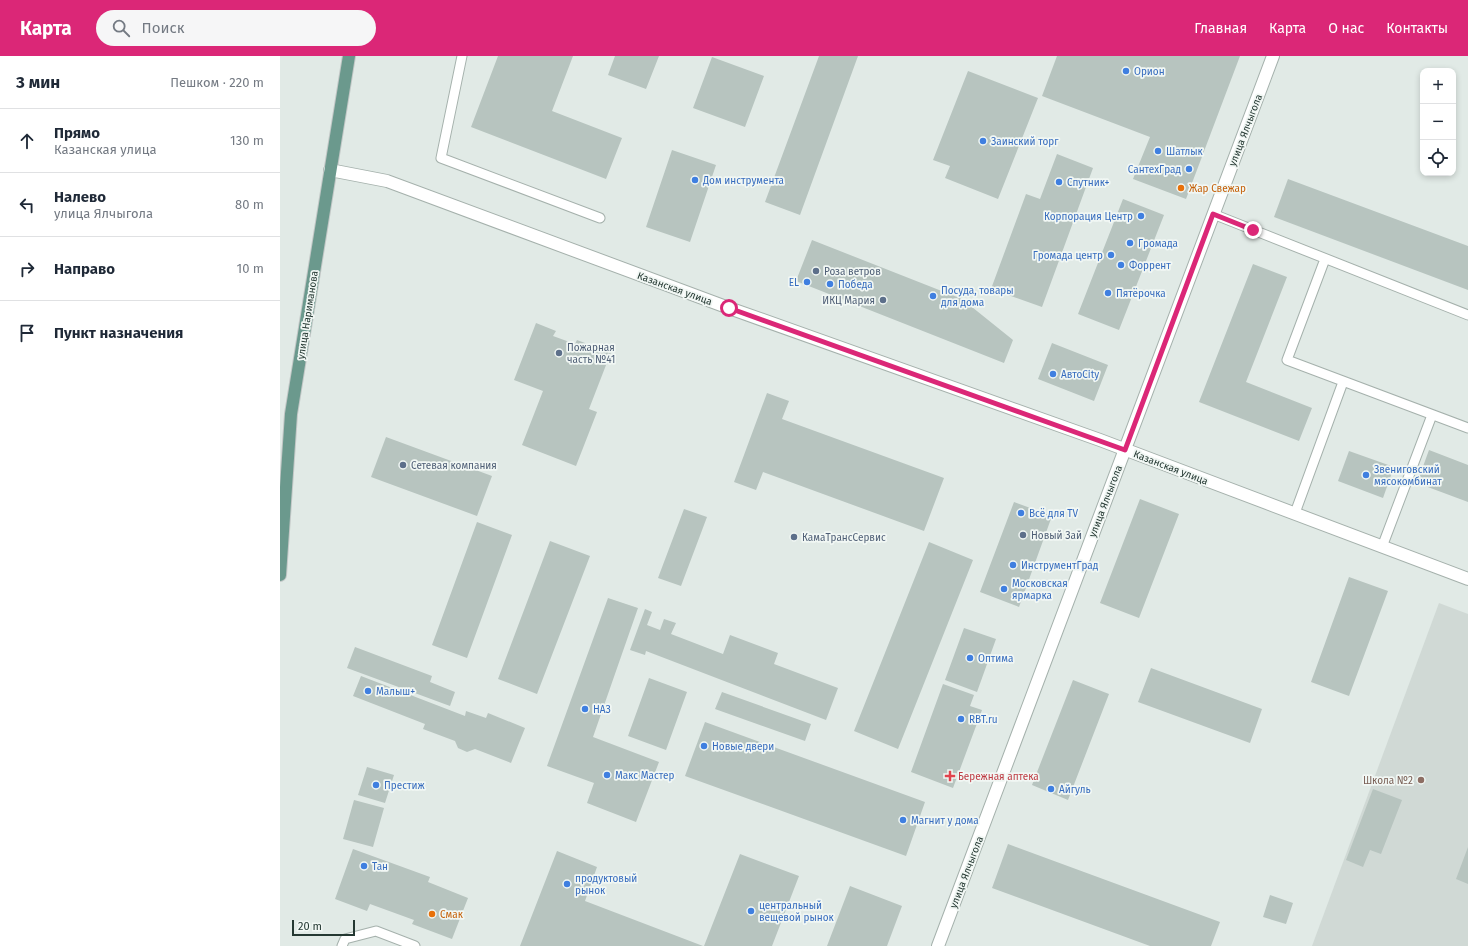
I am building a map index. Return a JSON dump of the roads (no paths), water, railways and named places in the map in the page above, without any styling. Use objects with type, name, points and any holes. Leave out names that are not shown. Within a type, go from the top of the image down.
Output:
[{"type":"main road","name":"улица Нариманова","points":[[280,575],[291,414],[349,56]]},
{"type":"street","name":"улица Ялчыгола","points":[[938,946],[1273,56]]},
{"type":"street","name":"Казанская улица","points":[[330,170],[386,181],[729,308],[1125,450],[1468,579]]},
{"type":"lane","points":[[462,56],[441,158],[600,218]]},
{"type":"lane","points":[[1213,214],[1468,315]]},
{"type":"lane","points":[[1325,259],[1287,360],[1468,428]]},
{"type":"lane","points":[[1295,514],[1344,382]]},
{"type":"lane","points":[[1382,547],[1432,415]]},
{"type":"lane","points":[[342,946],[345,939],[376,931],[415,946]]},
{"type":"place","name":"Орион","points":[[1126,71]]},
{"type":"place","name":"Заинский торг","points":[[983,141]]},
{"type":"place","name":"Шатлык","points":[[1158,151]]},
{"type":"place","name":"СантехГрад","points":[[1189,169]]},
{"type":"place","name":"Дом инструмента","points":[[695,180]]},
{"type":"place","name":"Спутник+","points":[[1059,182]]},
{"type":"place","name":"Жар Свежар","points":[[1181,188]]},
{"type":"place","name":"Корпорация Центр","points":[[1141,216]]},
{"type":"place","name":"Громада","points":[[1130,243]]},
{"type":"place","name":"Громада центр","points":[[1111,255]]},
{"type":"place","name":"Форрент","points":[[1121,265]]},
{"type":"place","name":"Роза ветров","points":[[816,271]]},
{"type":"place","name":"EL","points":[[807,282]]},
{"type":"place","name":"Победа","points":[[830,284]]},
{"type":"place","name":"Пятёрочка","points":[[1108,293]]},
{"type":"place","name":"Посуда, товары для дома","points":[[933,296]]},
{"type":"place","name":"ИКЦ Мария","points":[[883,300]]},
{"type":"place","name":"Пожарная часть №41","points":[[559,353]]},
{"type":"place","name":"АвтоCity","points":[[1053,374]]},
{"type":"place","name":"Сетевая компания","points":[[403,465]]},
{"type":"place","name":"Звениговский мясокомбинат","points":[[1366,475]]},
{"type":"place","name":"Всё для TV","points":[[1021,513]]},
{"type":"place","name":"Новый Зай","points":[[1023,535]]},
{"type":"place","name":"КамаТрансСервис","points":[[794,537]]},
{"type":"place","name":"ИнструментГрад","points":[[1013,565]]},
{"type":"place","name":"Московская ярмарка","points":[[1004,589]]},
{"type":"place","name":"Оптима","points":[[970,658]]},
{"type":"place","name":"Малыш+","points":[[368,691]]},
{"type":"place","name":"НАЗ","points":[[585,709]]},
{"type":"place","name":"RBT.ru","points":[[961,719]]},
{"type":"place","name":"Новые двери","points":[[704,746]]},
{"type":"place","name":"Макс Мастер","points":[[607,775]]},
{"type":"place","name":"Бережная аптека","points":[[950,776]]},
{"type":"place","name":"Школа №2","points":[[1421,780]]},
{"type":"place","name":"Престиж","points":[[376,785]]},
{"type":"place","name":"Айгуль","points":[[1051,789]]},
{"type":"place","name":"Магнит у дома","points":[[903,820]]},
{"type":"place","name":"Тан","points":[[364,866]]},
{"type":"place","name":"продуктовый рынок","points":[[567,884]]},
{"type":"place","name":"центральный вещевой рынок","points":[[751,911]]},
{"type":"place","name":"Смак","points":[[432,914]]}]
